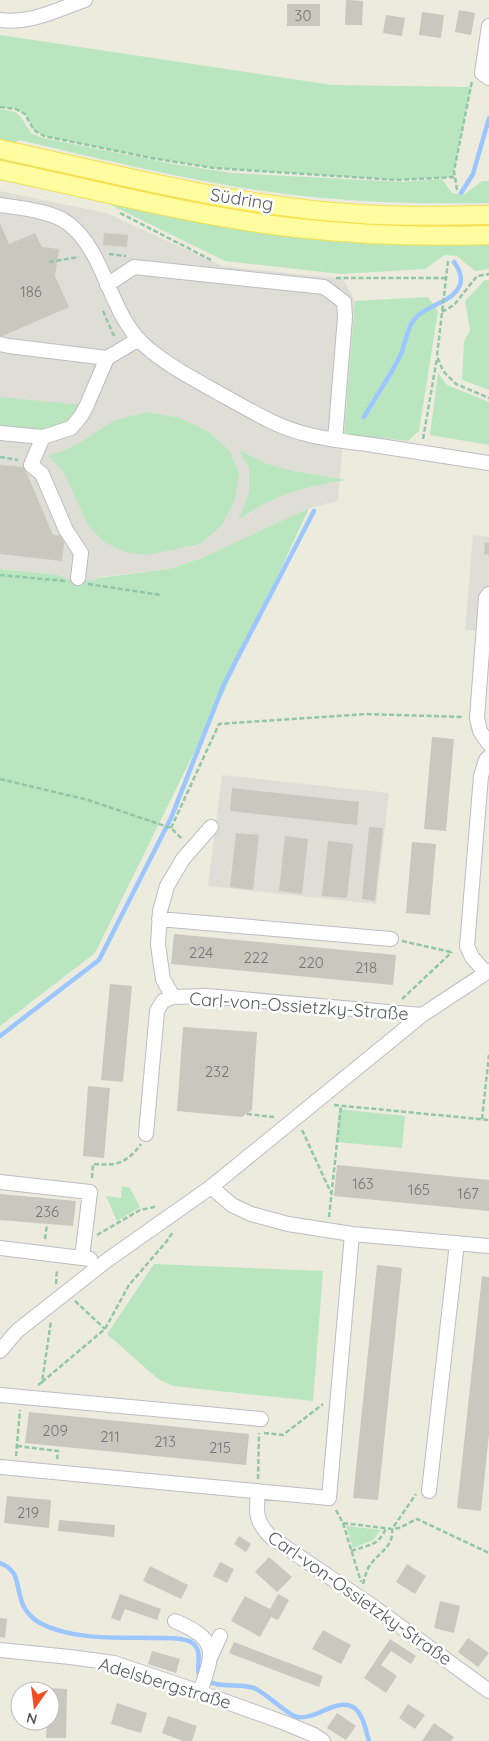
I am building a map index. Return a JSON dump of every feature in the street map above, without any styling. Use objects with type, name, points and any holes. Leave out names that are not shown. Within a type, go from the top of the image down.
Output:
[{"type":"main road","name":"Südring","points":[[0,149],[191,191],[290,207],[360,214],[455,216],[489,214]]},
{"type":"main road","name":"Südring","points":[[0,170],[187,210],[296,228],[361,233],[453,236],[489,235]]},
{"type":"street","points":[[0,20],[12,22],[26,21],[85,0]]},
{"type":"street","points":[[485,76],[489,26]]},
{"type":"street","points":[[0,204],[54,216],[68,223],[78,233],[93,254],[130,328],[149,350],[193,378],[275,424],[305,434],[335,440],[489,462]]},
{"type":"street","points":[[107,285],[134,267],[324,287],[344,302],[345,317],[335,440]]},
{"type":"street","points":[[0,433],[43,437],[71,428],[86,407],[107,358],[138,339]]},
{"type":"street","points":[[0,344],[107,358]]},
{"type":"street","points":[[43,437],[31,465],[42,474],[66,530],[81,553],[78,578]]},
{"type":"street","points":[[489,594],[486,598],[484,675],[477,718],[480,731],[489,744]]},
{"type":"street","points":[[467,946],[481,776],[486,760],[489,757]]},
{"type":"street","points":[[174,997],[163,979],[158,945],[160,911],[167,886],[183,859],[211,827]]},
{"type":"street","points":[[159,919],[391,939]]},
{"type":"street","name":"Carl-von-Ossietzky-Straße","points":[[0,1351],[17,1331],[53,1302],[106,1261],[211,1188],[422,1015],[487,971],[472,957],[467,946]]},
{"type":"street","name":"Carl-von-Ossietzky-Straße","points":[[146,1134],[157,1011],[163,1001],[174,997],[207,996],[422,1015]]},
{"type":"street","points":[[0,1182],[90,1192],[82,1258]]},
{"type":"street","points":[[211,1188],[232,1205],[251,1214],[288,1224],[352,1234],[489,1246]]},
{"type":"street","points":[[0,1467],[329,1498],[352,1234]]},
{"type":"street","points":[[429,1491],[457,1243]]},
{"type":"street","points":[[0,1248],[106,1261]]},
{"type":"street","points":[[0,1395],[260,1426]]},
{"type":"street","name":"Carl-von-Ossietzky-Straße","points":[[258,1491],[257,1518],[265,1532],[376,1608],[489,1691]]},
{"type":"street","points":[[175,1621],[192,1628],[202,1636],[208,1643],[211,1656]]},
{"type":"street","points":[[202,1685],[211,1656],[220,1636]]},
{"type":"street","name":"Adelsbergstraße","points":[[0,1650],[114,1663],[202,1685],[314,1735],[323,1741]]},
{"type":"path","points":[[457,190],[454,171],[472,77],[485,76]]},
{"type":"path","points":[[0,107],[16,109],[25,114],[34,130],[44,136],[151,158],[214,168],[397,180],[454,177]]},
{"type":"path","points":[[113,210],[214,261]]},
{"type":"path","points":[[421,452],[437,356],[448,261]]},
{"type":"path","points":[[442,312],[454,304],[476,276],[489,274]]},
{"type":"path","points":[[333,278],[446,278]]},
{"type":"path","points":[[437,356],[443,372],[456,384],[489,398]]},
{"type":"path","points":[[0,457],[20,460],[31,465]]},
{"type":"path","points":[[171,828],[219,724],[366,714],[477,718]]},
{"type":"path","points":[[0,779],[88,800],[171,828],[192,848]]},
{"type":"path","points":[[391,939],[452,952]]},
{"type":"path","points":[[388,1012],[452,952],[467,946]]},
{"type":"path","points":[[482,1119],[489,1055]]},
{"type":"path","points":[[316,1103],[489,1120]]},
{"type":"path","points":[[328,1231],[341,1106]]},
{"type":"path","points":[[247,1114],[297,1119],[332,1195]]},
{"type":"path","points":[[93,1164],[115,1164],[124,1161],[134,1153],[146,1134]]},
{"type":"path","points":[[42,1382],[105,1329],[129,1284],[173,1232],[166,1219],[154,1207],[140,1210],[84,1243]]},
{"type":"path","points":[[45,1243],[47,1224]]},
{"type":"path","points":[[53,1302],[59,1255]]},
{"type":"path","points":[[66,1293],[105,1329]]},
{"type":"path","points":[[258,1491],[260,1426],[283,1434],[338,1393]]},
{"type":"path","points":[[17,1446],[58,1451],[56,1472]]},
{"type":"path","points":[[329,1498],[343,1523],[362,1587],[367,1570],[391,1542],[393,1536],[392,1529],[419,1491],[429,1491]]},
{"type":"path","points":[[343,1523],[392,1529],[399,1528],[417,1519],[489,1552]]},
{"type":"path","points":[[351,1551],[378,1542],[386,1528]]},
{"type":"shaded area","points":[[0,191],[106,213],[222,266],[343,279],[355,301],[338,501],[309,508],[202,558],[169,569],[98,577],[95,581],[67,579],[58,575],[0,569]]},
{"type":"shaded area","points":[[473,535],[489,537],[489,632],[465,630]]},
{"type":"shaded area","points":[[222,775],[389,793],[376,904],[208,886]]},
{"type":"green space","points":[[0,35],[332,85],[471,87],[454,177],[397,180],[214,168],[151,158],[44,136],[34,130],[25,114],[16,109],[0,107]]},
{"type":"green space","points":[[0,109],[15,112],[21,117],[31,133],[43,138],[173,164],[232,173],[401,182],[442,179],[452,193],[464,195],[482,181],[489,181],[489,203],[406,203],[344,200],[284,194],[208,182],[19,140],[13,144],[0,141]]},
{"type":"green space","points":[[0,156],[131,186],[489,221],[489,227],[380,227],[237,212],[0,162]]},
{"type":"green space","points":[[106,201],[489,243],[489,269],[475,271],[457,256],[445,255],[425,269],[341,274],[225,261]]},
{"type":"green space","points":[[485,280],[489,280],[489,390],[462,380],[464,342],[470,330],[465,301]]},
{"type":"green space","points":[[428,297],[438,311],[419,431],[408,441],[344,434],[355,301]]},
{"type":"green space","points":[[438,373],[447,385],[489,402],[489,445],[430,435]]},
{"type":"green space","points":[[0,397],[82,405],[72,420],[53,428],[36,431],[0,428]]},
{"type":"green space","points":[[147,412],[180,418],[207,431],[229,450],[239,473],[235,500],[222,525],[200,544],[147,555],[125,552],[104,542],[88,525],[64,473],[48,455],[61,452],[81,442],[113,421]]},
{"type":"green space","points":[[239,450],[267,464],[293,471],[346,480],[290,493],[266,503],[239,519],[249,492],[249,468]]},
{"type":"green space","points":[[309,508],[224,692],[95,953],[0,1026],[0,569],[94,581],[98,578],[169,569],[202,558]]},
{"type":"green space","points":[[339,1109],[405,1116],[402,1148],[336,1142]]},
{"type":"green space","points":[[122,1186],[130,1188],[140,1207],[117,1221],[106,1196],[121,1198]]},
{"type":"green space","points":[[154,1264],[323,1271],[313,1401],[173,1386],[158,1379],[107,1334]]},
{"type":"green space","points":[[346,1526],[381,1530],[373,1540],[353,1548]]},
{"type":"building","points":[[346,0],[363,1],[362,25],[345,25]]},
{"type":"building","points":[[287,4],[320,4],[320,26],[287,26]]},
{"type":"building","points":[[459,10],[475,13],[471,35],[455,32]]},
{"type":"building","points":[[422,12],[444,15],[441,38],[419,35]]},
{"type":"building","points":[[386,15],[405,18],[402,36],[383,33]]},
{"type":"building","points":[[0,223],[9,244],[35,233],[42,247],[59,249],[55,276],[69,307],[0,337]]},
{"type":"building","points":[[104,233],[128,235],[127,247],[103,245]]},
{"type":"building","points":[[0,465],[24,467],[53,535],[65,536],[62,561],[0,554]]},
{"type":"building","points":[[485,542],[489,543],[489,555],[484,554]]},
{"type":"building","points":[[432,737],[454,739],[446,831],[424,829]]},
{"type":"building","points":[[232,788],[359,802],[357,825],[230,811]]},
{"type":"building","points":[[369,827],[383,828],[375,901],[362,899]]},
{"type":"building","points":[[236,833],[259,835],[253,890],[230,887]]},
{"type":"building","points":[[285,836],[308,839],[302,894],[279,891]]},
{"type":"building","points":[[328,841],[353,844],[347,898],[322,896]]},
{"type":"building","points":[[412,842],[436,844],[430,915],[406,913]]},
{"type":"building","points":[[174,934],[396,955],[393,985],[171,964]]},
{"type":"building","points":[[110,984],[132,986],[123,1082],[101,1080]]},
{"type":"building","points":[[183,1027],[257,1032],[252,1110],[242,1117],[177,1111]]},
{"type":"building","points":[[88,1086],[110,1088],[104,1158],[83,1156]]},
{"type":"building","points":[[337,1165],[489,1180],[489,1211],[334,1196]]},
{"type":"building","points":[[0,1194],[76,1201],[73,1226],[0,1220]]},
{"type":"building","points":[[377,1265],[402,1268],[378,1500],[353,1498]]},
{"type":"building","points":[[482,1276],[489,1277],[489,1434],[481,1511],[457,1508]]},
{"type":"building","points":[[29,1412],[249,1434],[246,1465],[25,1443]]},
{"type":"building","points":[[7,1496],[51,1500],[49,1528],[4,1523]]},
{"type":"building","points":[[59,1520],[115,1525],[114,1537],[58,1531]]},
{"type":"building","points":[[239,1536],[251,1544],[246,1552],[234,1544]]},
{"type":"building","points":[[269,1557],[292,1577],[277,1592],[255,1572]]},
{"type":"building","points":[[220,1562],[234,1569],[227,1583],[213,1576]]},
{"type":"building","points":[[407,1564],[426,1576],[415,1594],[396,1582]]},
{"type":"building","points":[[150,1566],[188,1585],[181,1599],[143,1581]]},
{"type":"building","points":[[120,1594],[161,1609],[157,1620],[125,1609],[120,1621],[111,1618]]},
{"type":"building","points":[[278,1594],[289,1600],[278,1620],[271,1617],[260,1637],[231,1621],[245,1596],[270,1609]]},
{"type":"building","points":[[440,1601],[460,1606],[454,1633],[434,1628]]},
{"type":"building","points":[[0,1618],[7,1619],[5,1638],[0,1637]]},
{"type":"building","points":[[323,1630],[351,1645],[341,1664],[312,1649]]},
{"type":"building","points":[[468,1638],[489,1653],[478,1667],[458,1652]]},
{"type":"building","points":[[390,1639],[416,1656],[411,1664],[391,1651],[381,1665],[397,1676],[386,1693],[364,1678]]},
{"type":"building","points":[[234,1642],[323,1676],[319,1687],[229,1653]]},
{"type":"building","points":[[152,1651],[180,1659],[176,1673],[148,1664]]},
{"type":"building","points":[[60,1689],[67,1689],[66,1738],[46,1738],[46,1731],[60,1731]]},
{"type":"building","points":[[117,1703],[147,1713],[141,1733],[111,1724]]},
{"type":"building","points":[[408,1704],[425,1715],[415,1729],[399,1718]]},
{"type":"building","points":[[337,1713],[356,1726],[346,1740],[327,1728]]},
{"type":"building","points":[[168,1716],[197,1726],[192,1741],[183,1741],[162,1733]]},
{"type":"building","points":[[434,1723],[454,1737],[451,1741],[422,1741]]},
{"type":"waterway","points":[[461,193],[473,174],[489,118]]},
{"type":"waterway","points":[[364,417],[397,362],[413,321],[424,311],[450,297],[459,287],[461,277],[454,262]]},
{"type":"waterway","points":[[0,1036],[99,960],[171,818],[224,684],[314,511]]},
{"type":"waterway","points":[[0,1563],[12,1571],[24,1607],[40,1623],[67,1633],[97,1637],[174,1638],[187,1640],[198,1650],[198,1670],[201,1680],[254,1688],[289,1713],[298,1717],[312,1715],[339,1705],[353,1707],[362,1718],[369,1741]]}]
